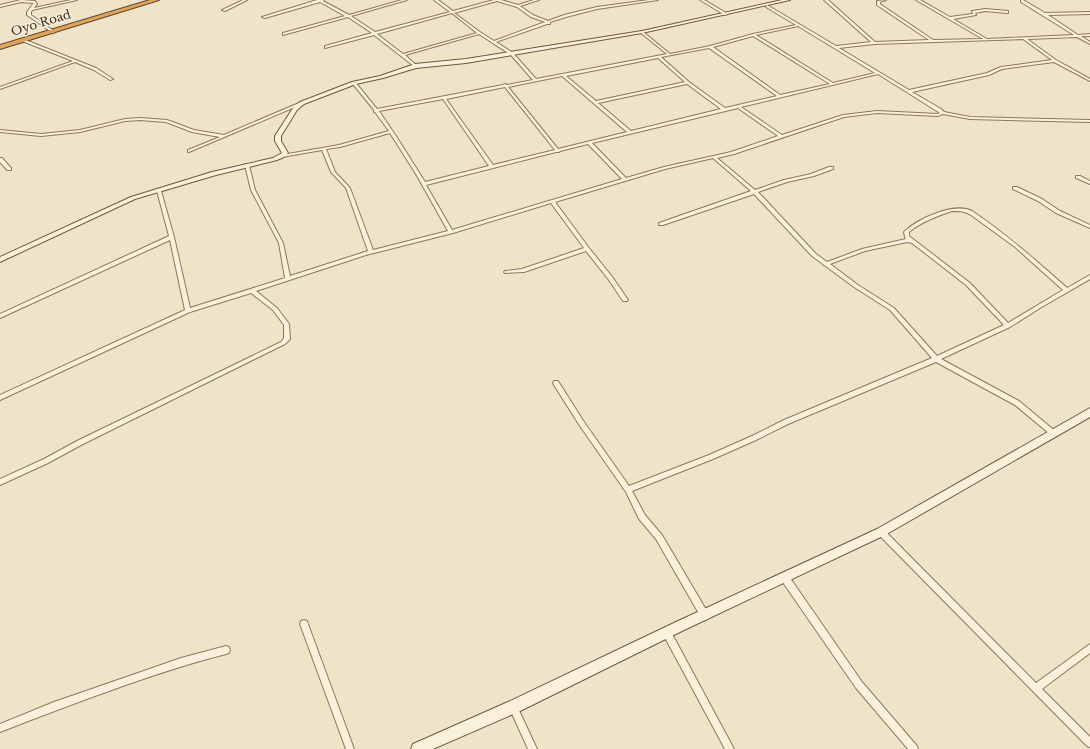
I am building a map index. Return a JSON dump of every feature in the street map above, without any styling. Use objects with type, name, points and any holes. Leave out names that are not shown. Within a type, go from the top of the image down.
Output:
[{"type":"highway","name":"Oyo Road","points":[[0,47],[156,0]]},
{"type":"street","points":[[1,5],[29,0],[36,3],[28,12],[29,15],[53,32]]},
{"type":"street","points":[[32,9],[75,0]]},
{"type":"street","points":[[224,10],[245,0]]},
{"type":"street","points":[[264,17],[322,0],[403,55],[415,66]]},
{"type":"street","points":[[284,34],[346,15],[405,0]]},
{"type":"street","points":[[436,0],[479,33],[512,54],[534,79]]},
{"type":"street","points":[[326,47],[498,0],[507,1],[518,6],[532,16],[548,22]]},
{"type":"street","points":[[518,6],[537,0]]},
{"type":"street","points":[[494,42],[548,22],[597,8],[656,0]]},
{"type":"street","points":[[702,0],[726,14]]},
{"type":"street","points":[[189,151],[302,103],[354,83],[415,66],[466,61],[642,32],[767,6],[788,0]]},
{"type":"street","points":[[826,0],[874,43]]},
{"type":"street","points":[[884,0],[878,2],[878,4],[932,40]]},
{"type":"street","points":[[918,0],[987,39]]},
{"type":"street","points":[[1022,1],[1046,14],[1060,25],[1090,43]]},
{"type":"street","points":[[767,6],[943,113]]},
{"type":"street","points":[[950,18],[972,15],[975,14],[973,12],[981,10],[1007,12]]},
{"type":"street","points":[[1046,14],[1090,13]]},
{"type":"street","points":[[375,111],[534,79],[563,75],[710,47],[752,35],[799,25]]},
{"type":"street","points":[[642,32],[670,55]]},
{"type":"street","points":[[403,55],[479,33]]},
{"type":"street","points":[[752,35],[834,84]]},
{"type":"street","points":[[835,47],[932,40],[1090,35]]},
{"type":"street","points":[[1023,38],[1055,61],[1090,80]]},
{"type":"street","points":[[23,40],[100,72],[111,79]]},
{"type":"street","points":[[710,47],[779,96]]},
{"type":"street","points":[[659,57],[688,83],[723,110]]},
{"type":"street","points":[[909,91],[988,74],[1001,68],[1055,61]]},
{"type":"street","points":[[0,88],[74,62]]},
{"type":"street","points":[[423,184],[630,132],[878,74]]},
{"type":"street","points":[[563,75],[630,132]]},
{"type":"street","points":[[354,83],[390,132],[451,232]]},
{"type":"street","points":[[595,102],[688,83]]},
{"type":"street","points":[[506,85],[558,151]]},
{"type":"street","points":[[444,98],[491,166]]},
{"type":"street","points":[[282,156],[285,153],[278,141],[278,136],[295,109],[302,103]]},
{"type":"street","points":[[739,107],[781,136]]},
{"type":"street","points":[[0,398],[188,311],[371,252],[451,232],[664,168],[715,158],[851,114],[876,112],[938,115],[943,113],[970,118],[1090,121]]},
{"type":"street","points":[[0,131],[41,135],[87,129],[125,120],[140,119],[167,121],[185,129],[224,136]]},
{"type":"street","points":[[0,260],[133,198],[247,165],[276,159],[282,156],[324,149],[390,132]]},
{"type":"street","points":[[590,143],[625,180]]},
{"type":"street","points":[[324,149],[333,172],[348,188],[371,252]]},
{"type":"street","points":[[715,158],[755,192],[796,236],[826,264],[892,310],[936,359],[1017,403],[1053,433]]},
{"type":"street","points":[[0,160],[9,169]]},
{"type":"street","points":[[247,165],[253,190],[281,243],[288,278]]},
{"type":"street","points":[[661,224],[831,168]]},
{"type":"street","points":[[1078,177],[1090,183]]},
{"type":"street","points":[[1014,188],[1035,197],[1058,212],[1090,226]]},
{"type":"street","points":[[160,190],[188,311]]},
{"type":"street","points":[[553,202],[625,300]]},
{"type":"street","points":[[1008,326],[968,284],[906,236],[906,232],[909,229],[942,213],[956,210],[966,210],[1002,234],[1066,291]]},
{"type":"street","points":[[0,316],[172,237]]},
{"type":"street","points":[[826,264],[864,250],[907,240],[915,243]]},
{"type":"street","points":[[506,272],[522,271],[587,249]]},
{"type":"street","points":[[628,490],[711,457],[786,422],[936,359],[1008,326],[1090,277]]},
{"type":"street","points":[[0,482],[46,461],[79,443],[283,343],[287,338],[287,325],[275,309],[251,290]]},
{"type":"street","points":[[556,383],[582,424],[628,490],[642,517],[659,537],[705,616]]},
{"type":"street","points":[[418,749],[512,707],[667,632],[705,616],[881,532],[1090,412]]},
{"type":"street","points":[[881,532],[1090,743]]},
{"type":"street","points":[[785,578],[859,685],[914,749]]},
{"type":"street","points":[[304,624],[350,749]]},
{"type":"street","points":[[667,632],[730,749]]},
{"type":"street","points":[[1036,688],[1090,648]]},
{"type":"street","points":[[0,728],[43,710],[147,674],[226,650]]},
{"type":"street","points":[[512,707],[533,749]]}]
